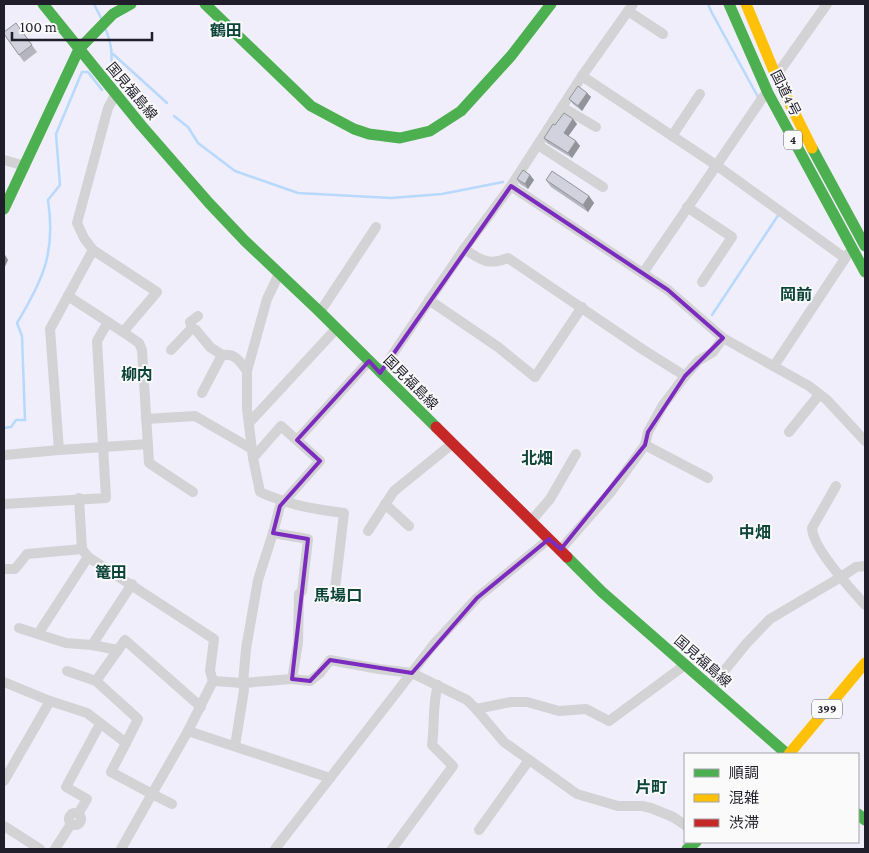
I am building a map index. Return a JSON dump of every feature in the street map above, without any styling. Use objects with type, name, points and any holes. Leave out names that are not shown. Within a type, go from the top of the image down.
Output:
[{"type":"main road","name":"国見福島線","points":[[43,4],[115,95],[197,191],[278,276],[320,312],[452,444],[561,549],[602,592],[787,753]]},
{"type":"main road","points":[[4,209],[79,50],[113,14],[131,4]]},
{"type":"main road","points":[[205,4],[311,106],[354,129],[369,134],[400,138],[430,131],[461,111],[511,56],[551,4]]},
{"type":"main road","name":"国道4号","points":[[730,4],[768,93],[849,253],[865,272]]},
{"type":"main road","name":"国道4号","points":[[746,4],[776,76],[814,152],[864,240]]},
{"type":"main road","name":"399","points":[[789,753],[865,663]]},
{"type":"street","points":[[776,76],[827,4]]},
{"type":"street","points":[[380,373],[464,249],[511,186],[582,76],[631,7],[662,34]]},
{"type":"street","points":[[582,76],[714,166],[849,253],[774,366]]},
{"type":"street","points":[[643,272],[714,166],[763,97],[768,93]]},
{"type":"street","points":[[672,136],[700,94]]},
{"type":"street","points":[[115,95],[108,108],[77,223],[84,238],[93,250],[157,292],[123,332]]},
{"type":"street","points":[[562,107],[596,127]]},
{"type":"street","points":[[538,145],[603,187]]},
{"type":"street","points":[[4,160],[25,166]]},
{"type":"street","points":[[511,186],[643,272],[668,290],[723,338],[774,366],[819,394],[865,441]]},
{"type":"street","points":[[687,207],[732,236],[702,282]]},
{"type":"street","points":[[320,312],[376,228]]},
{"type":"street","points":[[464,249],[484,262],[497,262],[508,258],[684,376]]},
{"type":"street","points":[[59,450],[50,329],[93,250]]},
{"type":"street","points":[[278,276],[267,299],[247,371],[246,390],[253,453],[260,492],[284,502],[308,508],[344,513],[334,598]]},
{"type":"street","points":[[68,296],[139,343],[142,350],[149,463],[193,492]]},
{"type":"street","points":[[429,300],[498,347],[535,377],[582,308]]},
{"type":"street","points":[[198,316],[190,322],[192,328],[196,330],[210,347],[222,355],[230,354],[238,358],[247,371]]},
{"type":"street","points":[[4,504],[79,498],[106,498],[98,341],[108,322]]},
{"type":"street","points":[[171,350],[192,328]]},
{"type":"street","points":[[249,423],[336,329]]},
{"type":"street","points":[[561,549],[610,493],[645,446],[648,432],[663,405],[684,376],[698,362],[713,352],[723,338]]},
{"type":"street","points":[[202,393],[222,355]]},
{"type":"street","points":[[297,440],[369,361]]},
{"type":"street","points":[[789,432],[819,394]]},
{"type":"street","points":[[146,419],[195,416],[253,453]]},
{"type":"street","points":[[235,746],[244,690],[246,649],[258,580],[274,533],[280,506],[320,461],[281,426],[253,453]]},
{"type":"street","points":[[4,454],[148,444]]},
{"type":"street","points":[[368,531],[394,491],[452,444]]},
{"type":"street","points":[[645,446],[708,478]]},
{"type":"street","points":[[531,521],[550,499],[576,454]]},
{"type":"street","points":[[836,486],[812,528],[812,533],[841,577],[865,604]]},
{"type":"street","points":[[38,634],[85,553],[79,498]]},
{"type":"street","points":[[385,504],[409,526]]},
{"type":"street","points":[[274,533],[308,539],[302,591],[299,594],[298,643],[292,679]]},
{"type":"street","points":[[275,849],[434,644],[478,598],[549,538]]},
{"type":"street","points":[[4,569],[15,569],[27,554],[85,553],[214,639],[210,671],[213,681],[188,731],[121,849]]},
{"type":"street","points":[[711,687],[746,644],[770,619],[856,567],[865,566]]},
{"type":"street","points":[[92,645],[132,584]]},
{"type":"street","points":[[19,628],[66,643],[118,650]]},
{"type":"street","points":[[96,681],[124,640],[201,707]]},
{"type":"street","points":[[213,681],[243,683],[292,679],[310,682],[330,660],[379,669],[412,672],[467,700],[504,742],[577,794],[618,806],[651,808],[673,817],[684,824]]},
{"type":"street","points":[[476,708],[511,702],[527,702],[558,711],[586,709],[609,721],[684,665]]},
{"type":"street","points":[[68,671],[96,681],[138,719],[110,772],[172,804]]},
{"type":"street","points":[[4,682],[50,701],[87,713],[126,743]]},
{"type":"street","points":[[392,849],[453,766],[432,745],[434,735],[433,707],[438,685]]},
{"type":"street","points":[[4,781],[50,701]]},
{"type":"street","points":[[55,849],[72,824],[79,824],[81,821],[78,814],[87,799],[66,787],[100,724]]},
{"type":"street","points":[[188,731],[330,778]]},
{"type":"street","points":[[480,830],[529,760]]},
{"type":"street","points":[[4,826],[40,849]]},
{"type":"highlighted area","points":[[511,186],[668,290],[723,338],[685,376],[648,432],[645,445],[561,549],[549,539],[477,598],[412,673],[330,660],[310,681],[292,679],[308,539],[273,533],[280,506],[320,461],[297,440],[369,361],[380,373]]},
{"type":"building","points":[[16,23],[32,45],[19,55],[4,34]]},
{"type":"building","points":[[578,86],[587,93],[578,106],[569,99]]},
{"type":"building","points":[[564,113],[573,119],[564,133],[576,141],[568,153],[544,138],[553,124],[555,125]]},
{"type":"building","points":[[523,170],[530,175],[525,184],[517,179]]},
{"type":"building","points":[[552,171],[589,196],[583,205],[546,180]]},
{"type":"waterway","points":[[94,4],[102,20]]},
{"type":"waterway","points":[[708,4],[758,97]]},
{"type":"waterway","points":[[105,28],[111,46],[111,77]]},
{"type":"waterway","points":[[113,54],[167,103]]},
{"type":"waterway","points":[[4,428],[11,427],[16,420],[25,420],[22,336],[17,323],[34,293],[49,250],[50,218],[48,200],[60,185],[56,134],[82,72],[88,72],[102,90]]},
{"type":"waterway","points":[[174,116],[188,127],[198,143],[235,171],[298,193],[391,198],[442,194],[503,182]]},
{"type":"waterway","points":[[712,315],[779,214]]},
{"type":"traffic: fast","points":[[43,4],[141,125],[209,203],[245,241],[436,427]]},
{"type":"traffic: fast","points":[[4,209],[79,49],[113,14],[131,4]]},
{"type":"traffic: fast","points":[[205,4],[311,106],[354,129],[369,134],[400,138],[430,131],[461,111],[511,56],[551,4]]},
{"type":"traffic: fast","points":[[729,4],[768,93],[865,272]]},
{"type":"traffic: fast","points":[[812,148],[865,246]]},
{"type":"traffic: fast","points":[[567,557],[602,592],[786,753]]},
{"type":"traffic: fast","points":[[859,815],[865,820]]},
{"type":"traffic: fast","points":[[687,849],[695,843]]},
{"type":"traffic: slow","points":[[746,4],[776,76],[812,148]]},
{"type":"traffic: slow","points":[[790,753],[865,663]]},
{"type":"traffic: jam","points":[[436,427],[567,557]]},
{"type":"district","name":"鶴田","points":[[226,30]]},
{"type":"district","name":"岡前","points":[[796,294]]},
{"type":"district","name":"柳内","points":[[137,374]]},
{"type":"district","name":"北畑","points":[[537,458]]},
{"type":"district","name":"中畑","points":[[755,532]]},
{"type":"district","name":"篭田","points":[[111,572]]},
{"type":"district","name":"馬場口","points":[[338,595]]},
{"type":"district","name":"片町","points":[[651,787]]}]
